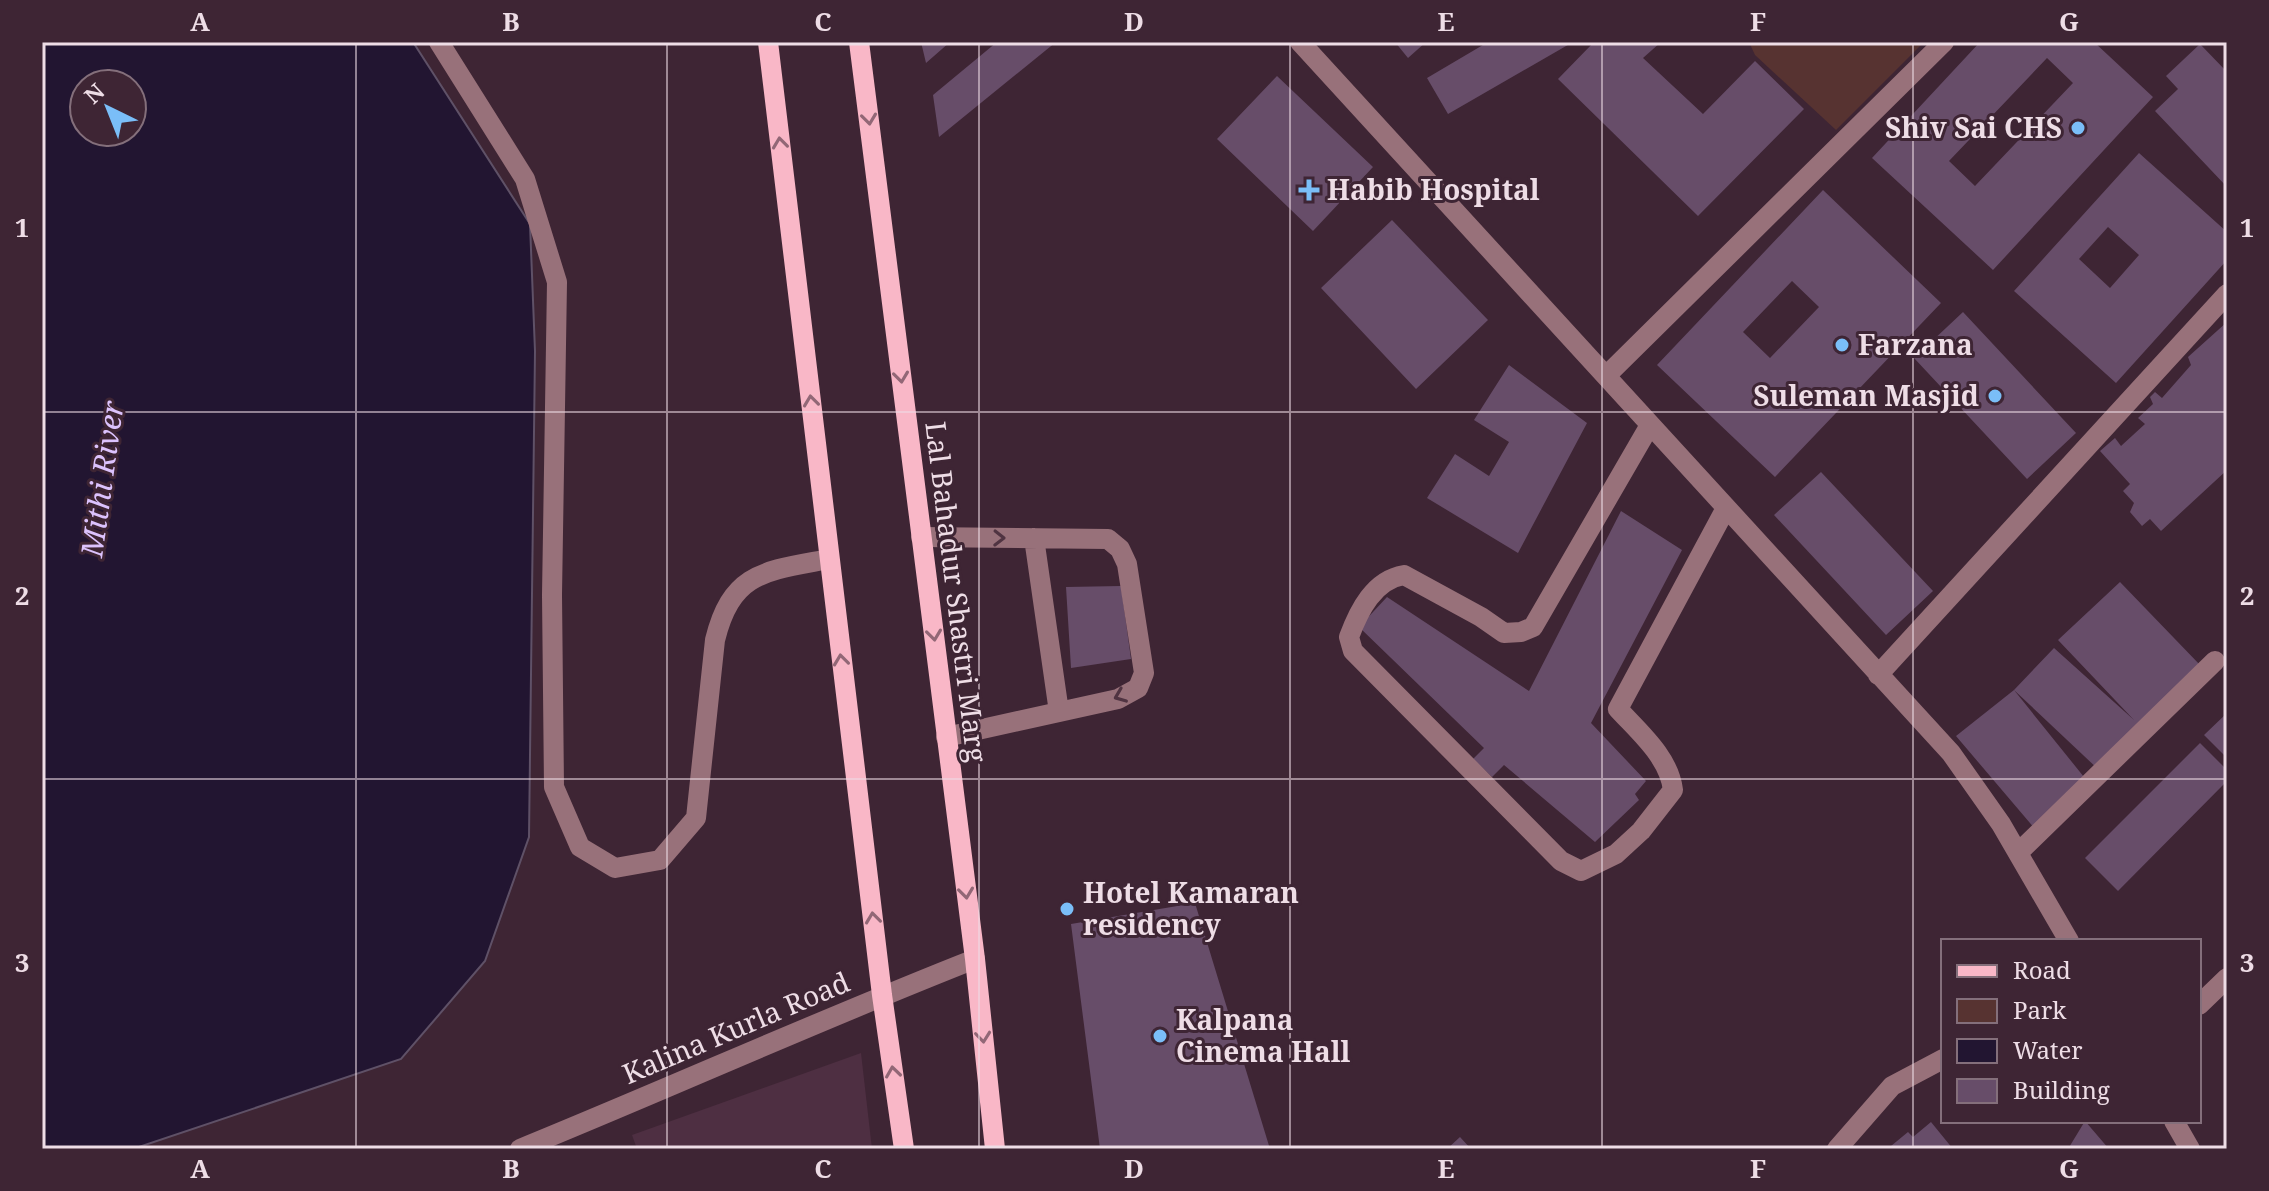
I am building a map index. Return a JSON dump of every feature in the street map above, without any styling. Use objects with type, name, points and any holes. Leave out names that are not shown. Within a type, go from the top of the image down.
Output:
[{"type":"main road","points":[[768,42],[882,995],[904,1149]]},
{"type":"main road","name":"Lal Bahadur Shastri Marg","points":[[859,42],[975,959],[995,1149]]},
{"type":"street","points":[[439,42],[525,179],[557,282],[552,580],[554,787],[580,847],[615,868],[660,860],[696,818],[715,640],[721,614],[736,591],[756,576],[829,559]]},
{"type":"street","points":[[1300,42],[1951,753],[2018,853],[2068,939]]},
{"type":"street","points":[[1606,376],[1944,42]]},
{"type":"street","points":[[1878,675],[2227,294]]},
{"type":"street","points":[[1650,425],[1533,627],[1521,632],[1504,633],[1404,575],[1390,577],[1378,586],[1349,637],[1353,651],[1561,861],[1581,871],[1616,854],[1641,831],[1673,790],[1672,780],[1656,751],[1618,709],[1726,508]]},
{"type":"street","points":[[921,537],[1108,539],[1120,549],[1127,564],[1144,673],[1138,688],[1118,699],[946,737]]},
{"type":"street","points":[[1034,538],[1059,712]]},
{"type":"street","points":[[2018,853],[2215,661]]},
{"type":"street","name":"Kalina Kurla Road","points":[[520,1149],[882,995],[975,959]]},
{"type":"street","points":[[2201,1003],[2227,978]]},
{"type":"street","points":[[1837,1149],[1892,1086],[1941,1060]]},
{"type":"street","points":[[2175,1123],[2190,1149]]},
{"type":"shaded area","points":[[861,1053],[872,1149],[637,1149],[632,1135]]},
{"type":"green space","points":[[1749,42],[1924,42],[1836,130],[1755,55]]},
{"type":"water","name":"Mithi River","points":[[42,42],[413,42],[530,224],[535,351],[529,837],[485,961],[401,1059],[133,1149],[42,1149]]},
{"type":"building","points":[[921,42],[950,42],[926,63]]},
{"type":"building","points":[[997,42],[1056,42],[939,137],[933,95]]},
{"type":"building","points":[[1395,42],[1426,42],[1408,58]]},
{"type":"building","points":[[1488,42],[1573,42],[1448,114],[1427,78]]},
{"type":"building","points":[[1594,42],[1661,42],[1643,58],[1703,114],[1755,61],[1804,109],[1698,216],[1558,79]]},
{"type":"building","name":"Shiv Sai CHS","points":[[1980,42],[2094,42],[2153,97],[1993,270],[1872,158]],"holes":[[[2047,58],[2073,83],[1975,186],[1949,161]]]},
{"type":"building","points":[[2200,44],[2227,72],[2227,187],[2155,111],[2178,89],[2166,76]]},
{"type":"building","name":"Habib Hospital","points":[[1277,76],[1373,167],[1313,231],[1217,139]]},
{"type":"building","points":[[2139,153],[2227,232],[2227,260],[2116,383],[2014,291]],"holes":[[[2108,227],[2139,255],[2110,288],[2079,259]]]},
{"type":"building","name":"Farzana","points":[[1823,190],[1941,303],[1775,477],[1657,365]],"holes":[[[1792,281],[1819,307],[1770,358],[1743,332]]]},
{"type":"building","points":[[1392,220],[1488,320],[1416,389],[1321,288]]},
{"type":"building","name":"Suleman Masjid","points":[[1963,312],[2076,433],[2027,479],[1914,358]]},
{"type":"building","points":[[2227,322],[2227,470],[2161,531],[2150,519],[2142,526],[2130,512],[2134,503],[2123,491],[2130,484],[2100,451],[2115,438],[2121,446],[2145,424],[2138,418],[2153,404],[2150,397],[2155,392],[2162,398],[2191,365],[2188,357]]},
{"type":"building","points":[[1509,365],[1587,423],[1518,553],[1427,498],[1455,454],[1489,476],[1509,442],[1474,420]]},
{"type":"building","points":[[1821,472],[1933,591],[1886,635],[1774,515]]},
{"type":"building","points":[[1621,511],[1682,550],[1591,723],[1646,781],[1635,794],[1639,800],[1595,842],[1504,765],[1492,777],[1473,759],[1484,748],[1359,627],[1387,597],[1529,691]]},
{"type":"building","points":[[2120,582],[2201,666],[2100,771],[2014,690],[2054,648],[2134,720],[2058,640]]},
{"type":"building","points":[[1121,586],[1131,659],[1071,668],[1066,587]]},
{"type":"building","points":[[2014,690],[2088,782],[2035,829],[1956,736]]},
{"type":"building","points":[[2227,713],[2227,758],[2204,735]]},
{"type":"building","points":[[2200,743],[2227,770],[2227,781],[2118,891],[2085,858]]},
{"type":"building","name":"Kalpana Cinema Hall","points":[[1195,903],[1270,1149],[1100,1149],[1071,924]]},
{"type":"building","points":[[1931,1122],[1953,1149],[1894,1149],[1891,1146],[1908,1132],[1913,1137]]},
{"type":"building","points":[[2087,1123],[2109,1149],[2068,1149]]},
{"type":"building","points":[[1460,1137],[1471,1149],[1447,1149]]},
{"type":"place","name":"Shiv Sai CHS","points":[[2078,128]]},
{"type":"place","name":"Habib Hospital","points":[[1309,190]]},
{"type":"place","name":"Farzana","points":[[1842,345]]},
{"type":"place","name":"Suleman Masjid","points":[[1995,396]]},
{"type":"place","name":"Hotel Kamaran residency","points":[[1067,909]]},
{"type":"place","name":"Kalpana Cinema Hall","points":[[1160,1036]]}]
